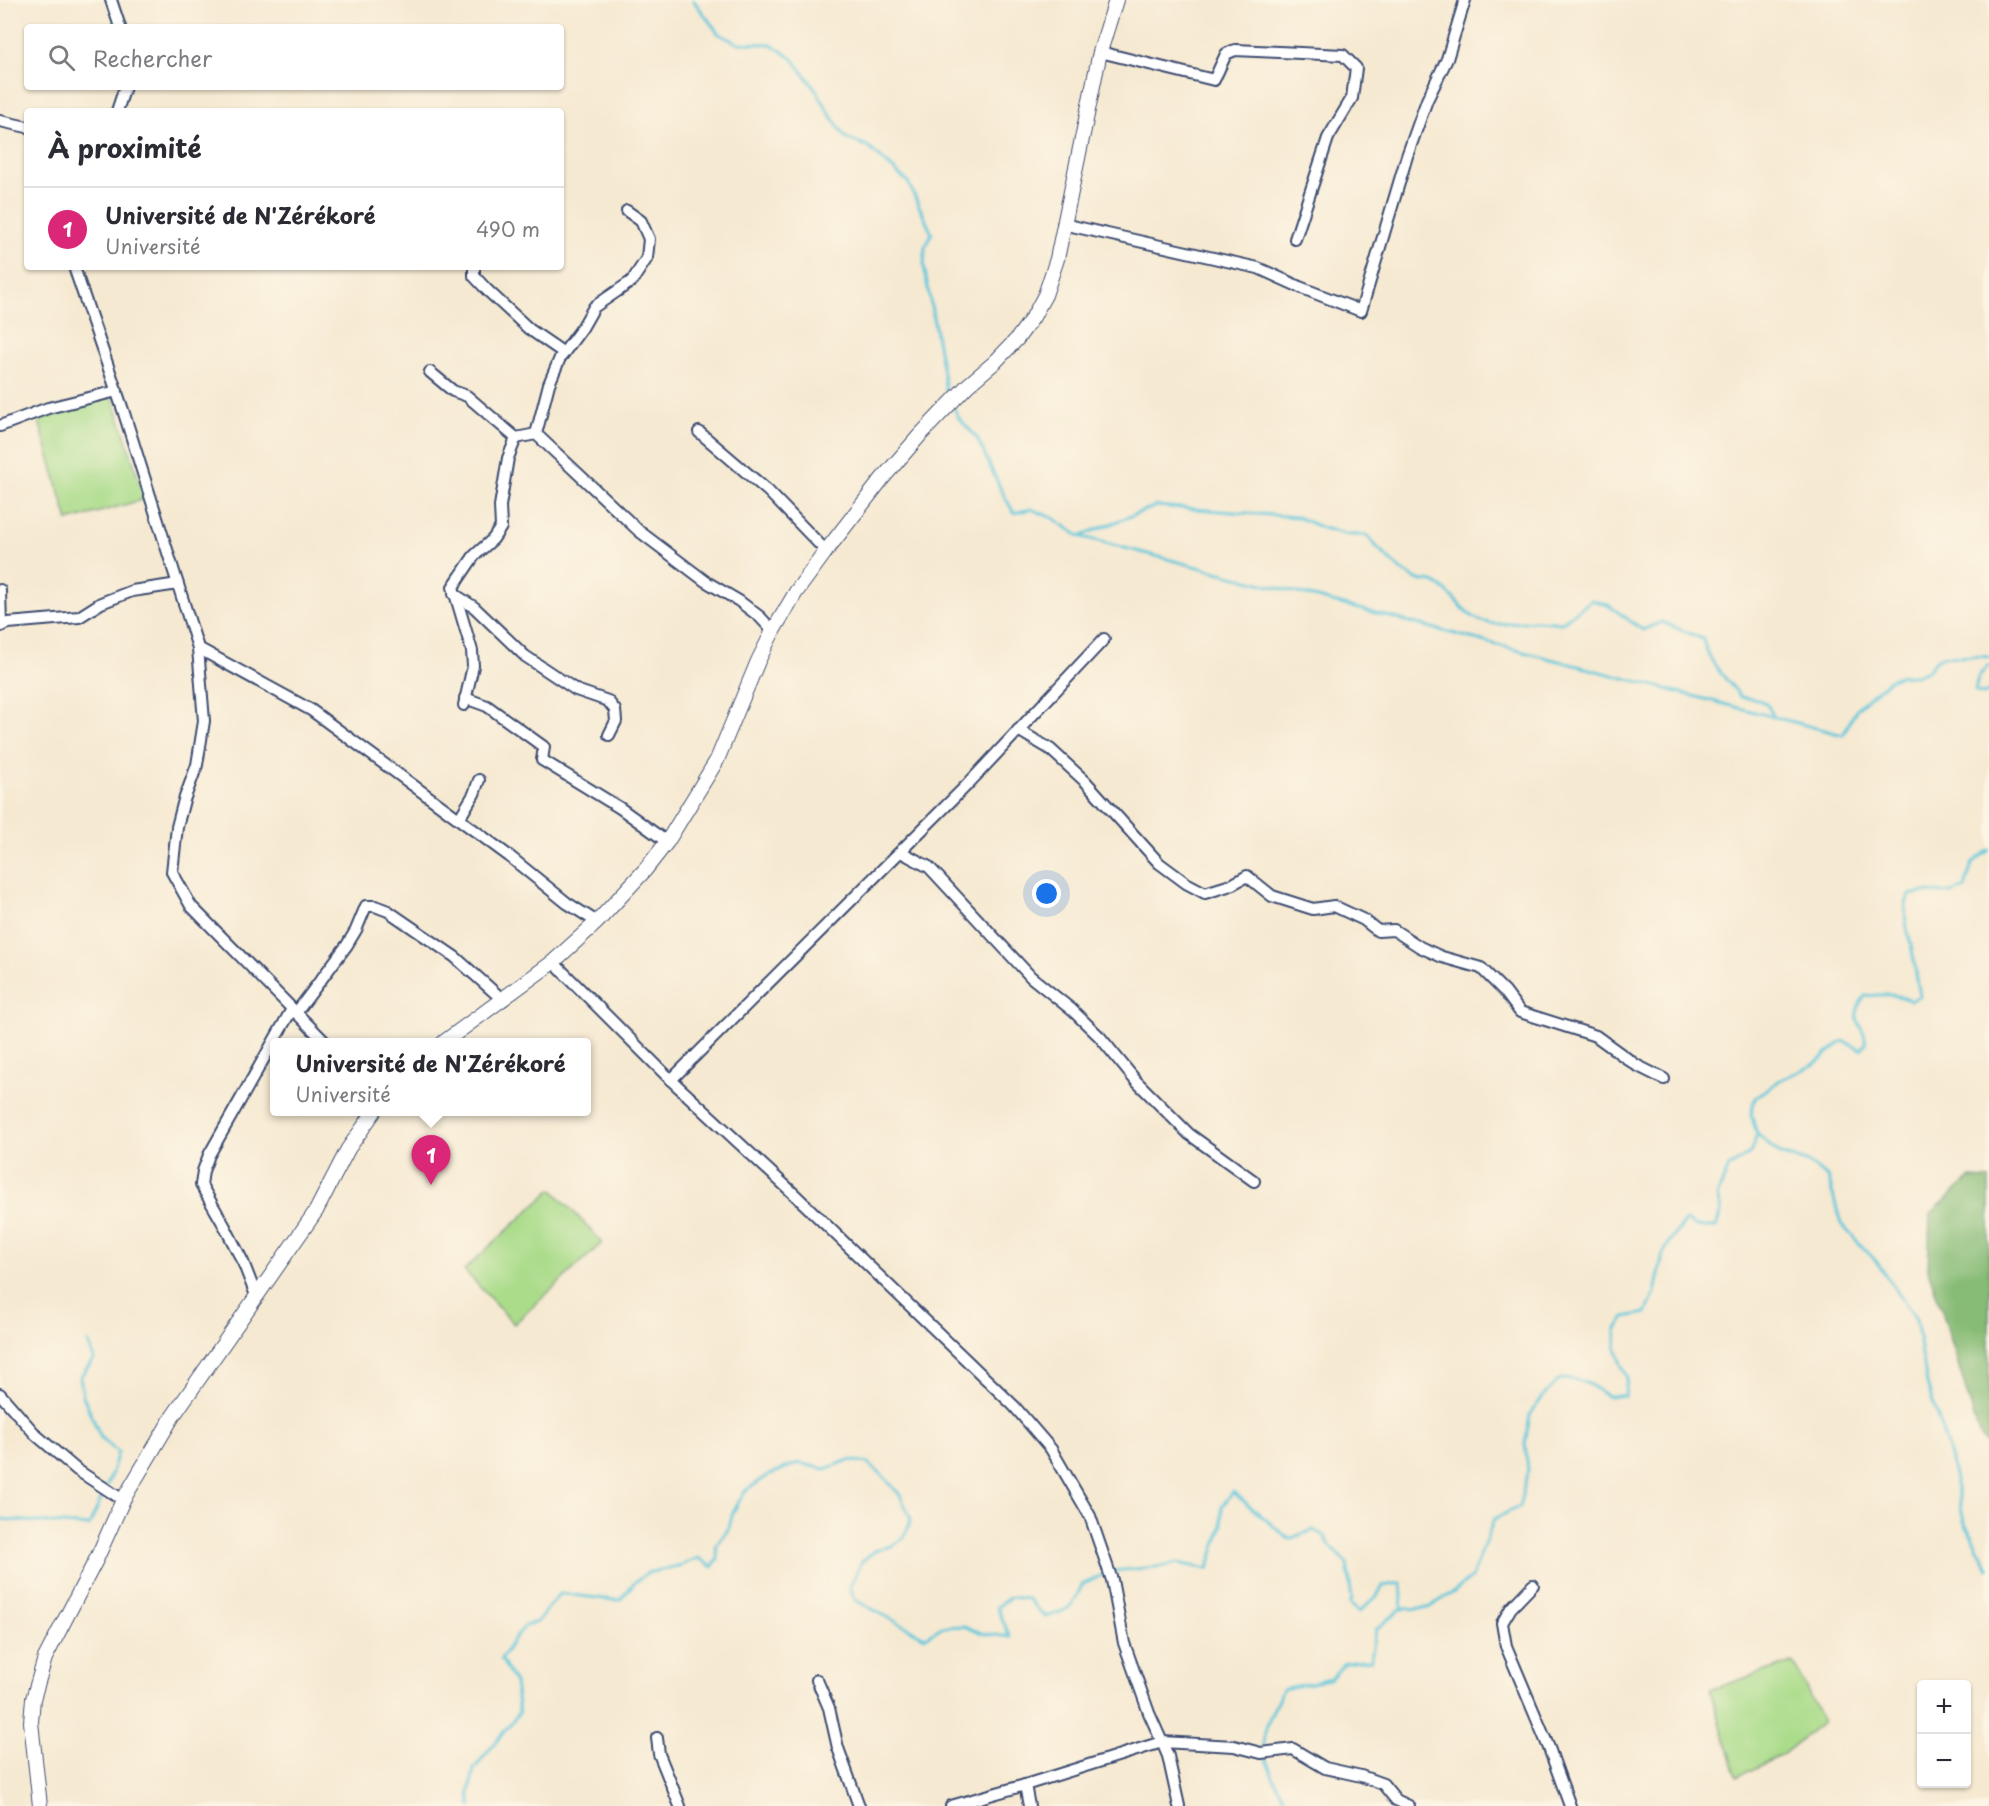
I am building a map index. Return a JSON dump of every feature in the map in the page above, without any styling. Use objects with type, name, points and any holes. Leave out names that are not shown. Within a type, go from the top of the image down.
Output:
[{"type":"main road","points":[[450,1038],[553,962],[597,922],[645,870],[667,842],[717,760],[758,661],[796,592],[882,479],[968,386],[1017,339],[1033,317],[1045,294],[1057,259],[1100,52],[1116,0]]},
{"type":"main road","points":[[39,1806],[31,1722],[33,1699],[45,1658],[97,1558],[123,1500],[173,1416],[316,1211],[348,1149],[371,1116]]},
{"type":"street","points":[[111,0],[119,24]]},
{"type":"street","points":[[1064,224],[1258,268],[1361,311],[1407,156],[1427,100],[1447,58],[1465,0]]},
{"type":"street","points":[[1100,52],[1214,80],[1226,54],[1235,50],[1342,56],[1356,68],[1352,98],[1328,138],[1295,239]]},
{"type":"street","points":[[118,108],[124,90]]},
{"type":"street","points":[[0,121],[24,126]]},
{"type":"street","points":[[536,434],[549,384],[560,358],[594,307],[632,281],[647,258],[649,239],[641,221],[627,211]]},
{"type":"street","points":[[75,270],[117,391],[198,648],[204,721],[197,765],[177,827],[172,872],[191,906],[321,1038]]},
{"type":"street","points":[[474,270],[474,276],[487,290],[529,329],[564,353]]},
{"type":"street","points":[[430,372],[453,391],[467,396],[516,438]]},
{"type":"street","points":[[0,426],[48,408],[117,391]]},
{"type":"street","points":[[699,432],[768,491],[826,551]]},
{"type":"street","points":[[516,438],[536,434]]},
{"type":"street","points":[[536,434],[639,531],[705,581],[739,600],[773,631]]},
{"type":"street","points":[[516,438],[508,458],[500,506],[501,527],[493,539],[474,556],[453,587],[465,622],[474,666],[464,701],[487,706],[544,747],[543,760],[620,808],[667,842]]},
{"type":"street","points":[[0,590],[0,626],[8,623],[79,617],[101,603],[132,591],[178,584]]},
{"type":"street","points":[[454,594],[474,607],[525,656],[576,690],[608,701],[615,710],[616,721],[609,735]]},
{"type":"street","points":[[671,1080],[968,785],[1104,639]]},
{"type":"street","points":[[198,648],[311,710],[459,819],[567,903],[597,922]]},
{"type":"street","points":[[1018,730],[1050,749],[1086,782],[1159,862],[1186,883],[1205,893],[1231,885],[1247,876],[1272,896],[1313,909],[1334,906],[1350,912],[1378,931],[1394,930],[1420,947],[1442,957],[1481,968],[1505,992],[1520,1012],[1596,1036],[1636,1065],[1664,1079]]},
{"type":"street","points":[[459,819],[474,794],[479,780]]},
{"type":"street","points":[[901,852],[929,867],[1031,977],[1101,1037],[1136,1081],[1190,1134],[1254,1181]]},
{"type":"street","points":[[278,1038],[294,1011],[347,945],[366,906],[375,906],[388,911],[455,957],[503,1000]]},
{"type":"street","points":[[553,962],[671,1080],[793,1193],[1014,1406],[1051,1449],[1090,1516],[1112,1580],[1124,1643],[1168,1756],[1179,1806]]},
{"type":"street","points":[[257,1298],[234,1244],[201,1185],[209,1155],[270,1052]]},
{"type":"street","points":[[0,1394],[36,1435],[77,1470],[123,1500]]},
{"type":"street","points":[[1533,1585],[1510,1608],[1502,1623],[1506,1646],[1549,1748],[1570,1806]]},
{"type":"street","points":[[817,1680],[829,1708],[838,1749],[859,1806]]},
{"type":"street","points":[[657,1738],[659,1754],[680,1806]]},
{"type":"street","points":[[951,1806],[1161,1742],[1234,1746],[1266,1753],[1293,1749],[1325,1768],[1361,1776],[1383,1784],[1396,1800],[1409,1806]]},
{"type":"street","points":[[1025,1785],[1029,1806]]},
{"type":"green space","points":[[112,395],[145,499],[68,521],[38,418]]},
{"type":"green space","points":[[1970,1178],[1989,1179],[1989,1446],[1980,1437],[1928,1270],[1930,1214]]},
{"type":"green space","points":[[552,1189],[601,1241],[601,1244],[514,1324],[464,1270]]},
{"type":"green space","points":[[1793,1662],[1823,1722],[1782,1755],[1737,1777],[1710,1690]]},
{"type":"waterway","points":[[693,0],[719,34],[737,43],[771,44],[793,59],[817,91],[846,138],[867,146],[908,182],[932,234],[925,247],[924,266],[946,390],[950,399]]},
{"type":"waterway","points":[[954,408],[958,417],[977,438],[1014,513],[1031,509],[1053,518],[1079,536],[1843,735],[1857,708],[1889,680],[1902,675],[1916,676],[1929,670],[1942,656],[1989,657]]},
{"type":"waterway","points":[[1080,536],[1156,506],[1297,517],[1348,535],[1366,535],[1397,567],[1419,580],[1437,584],[1470,614],[1485,622],[1496,624],[1533,621],[1561,623],[1592,600],[1608,605],[1643,630],[1662,622],[1703,639],[1713,663],[1741,697],[1765,703],[1773,717]]},
{"type":"waterway","points":[[1989,665],[1979,677],[1975,691],[1983,694],[1989,692]]},
{"type":"waterway","points":[[1283,1806],[1284,1799],[1263,1747],[1267,1726],[1283,1689],[1330,1679],[1345,1663],[1371,1660],[1376,1629],[1401,1609],[1428,1608],[1454,1592],[1472,1577],[1494,1519],[1519,1507],[1528,1470],[1525,1444],[1530,1415],[1544,1395],[1560,1379],[1577,1380],[1589,1384],[1607,1396],[1625,1396],[1627,1377],[1616,1346],[1616,1330],[1625,1317],[1646,1313],[1655,1293],[1663,1254],[1686,1221],[1696,1227],[1716,1227],[1721,1211],[1717,1196],[1729,1167],[1750,1154],[1757,1134],[1751,1114],[1755,1098],[1780,1080],[1813,1065],[1843,1041],[1861,1049],[1866,1044],[1857,1011],[1865,996],[1894,995],[1910,1001],[1920,996],[1906,922],[1909,895],[1925,892],[1951,893],[1965,888],[1972,863],[1989,850]]},
{"type":"waterway","points":[[1757,1134],[1780,1154],[1807,1162],[1828,1177],[1841,1224],[1876,1261],[1916,1319],[1927,1384],[1949,1452],[1964,1521],[1989,1569]]},
{"type":"waterway","points":[[0,1519],[89,1526],[110,1479],[118,1452],[101,1438],[83,1396],[80,1377],[94,1359],[88,1342]]},
{"type":"waterway","points":[[471,1806],[469,1794],[474,1769],[519,1713],[515,1683],[501,1659],[525,1626],[537,1622],[559,1594],[620,1600],[634,1583],[647,1573],[682,1565],[698,1558],[712,1567],[718,1559],[716,1546],[729,1528],[733,1512],[745,1491],[769,1475],[798,1463],[825,1469],[849,1460],[868,1463],[900,1495],[911,1519],[904,1538],[891,1546],[876,1550],[862,1561],[850,1587],[855,1600],[925,1637],[942,1627],[964,1626],[981,1633],[1010,1637],[997,1607],[1010,1597],[1028,1599],[1045,1617],[1069,1607],[1082,1585],[1106,1573]]},
{"type":"waterway","points":[[1112,1571],[1177,1563],[1208,1569],[1222,1527],[1222,1506],[1233,1492],[1289,1539],[1313,1530],[1325,1536],[1332,1549],[1347,1563],[1352,1599],[1350,1604],[1359,1612],[1376,1597],[1383,1586],[1401,1583],[1401,1609]]},
{"type":"place","name":"Université de N'Zérékoré","points":[[431,1185]]}]
